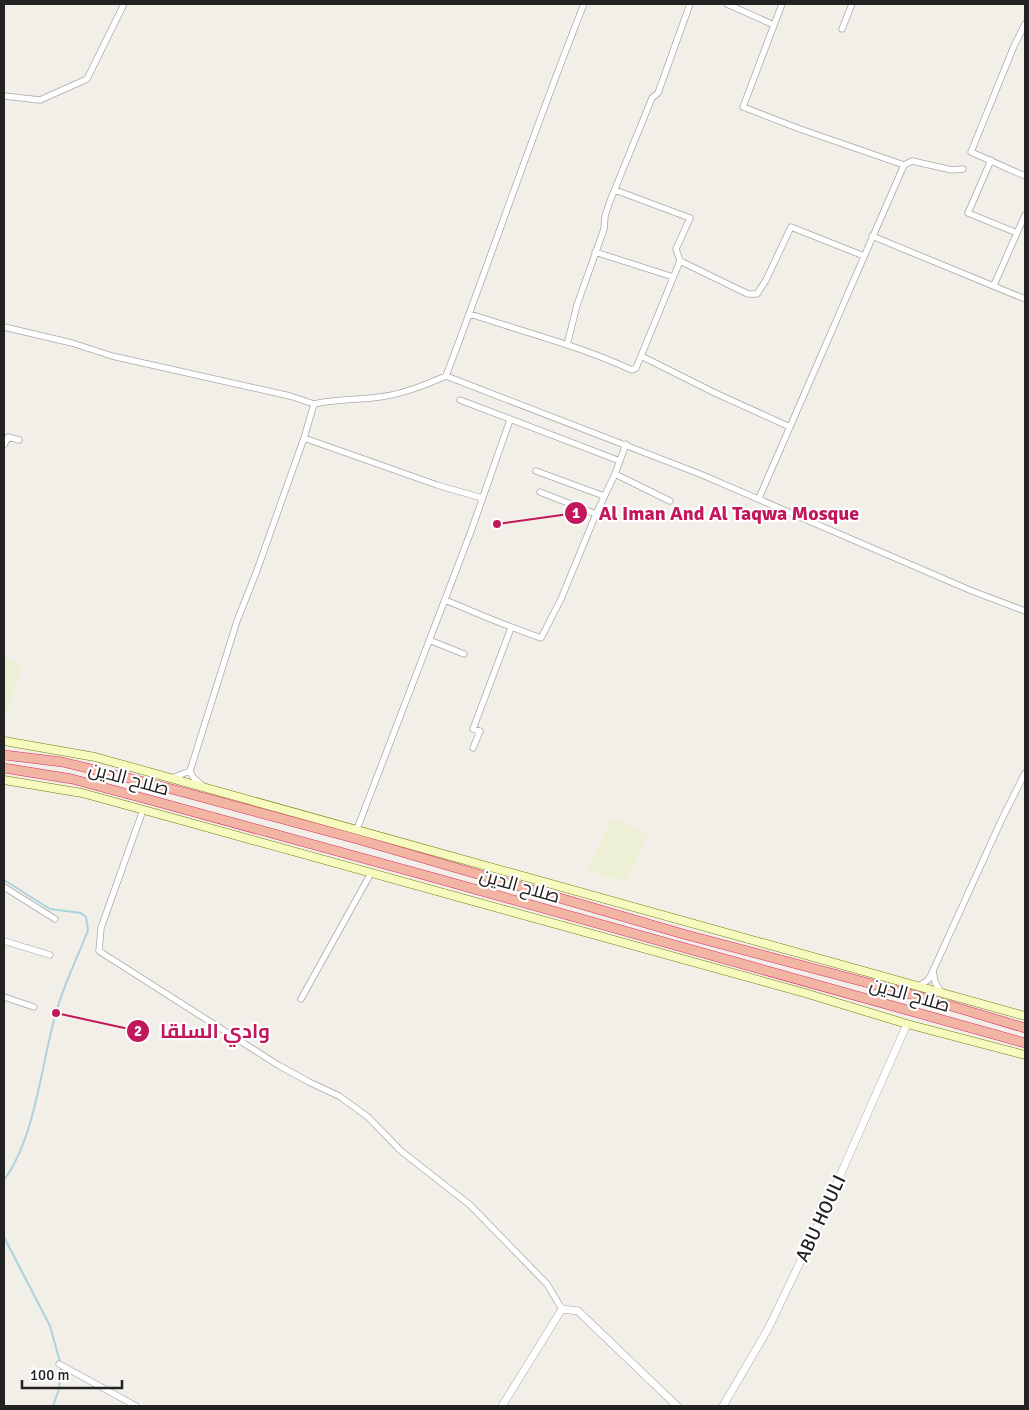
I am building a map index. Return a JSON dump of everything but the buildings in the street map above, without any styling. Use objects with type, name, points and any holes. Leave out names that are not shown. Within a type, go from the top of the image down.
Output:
[{"type":"highway","name":"صلاح الدين","points":[[4,755],[62,762],[145,782],[357,839],[683,934],[1025,1028]]},
{"type":"highway","name":"صلاح الدين","points":[[4,768],[72,779],[141,797],[1025,1043]]},
{"type":"highway","points":[[578,918],[586,913],[589,907]]},
{"type":"highway","points":[[710,956],[717,948],[716,942]]},
{"type":"main road","points":[[4,741],[96,757],[1025,1016]]},
{"type":"main road","points":[[4,780],[68,790],[143,810],[805,993],[907,1024],[1025,1055]]},
{"type":"street","points":[[4,96],[40,100],[86,79],[124,4]]},
{"type":"street","points":[[446,376],[582,4]]},
{"type":"street","points":[[567,345],[577,304],[604,229],[605,216],[652,98],[658,93],[690,4]]},
{"type":"street","points":[[727,4],[774,25]]},
{"type":"street","points":[[782,4],[744,107],[800,129],[904,165]]},
{"type":"street","points":[[842,30],[852,4]]},
{"type":"street","points":[[1025,24],[1014,46],[971,152],[1025,176]]},
{"type":"street","points":[[991,160],[968,213],[1017,233]]},
{"type":"street","points":[[759,498],[904,165],[912,161],[952,170],[963,169]]},
{"type":"street","points":[[470,314],[582,349],[632,370],[636,368],[680,261],[676,249],[690,218],[615,190]]},
{"type":"street","points":[[994,285],[1025,215]]},
{"type":"street","points":[[680,261],[748,294],[757,294],[766,280],[791,227],[864,256]]},
{"type":"street","points":[[872,236],[1025,299]]},
{"type":"street","points":[[595,252],[674,277]]},
{"type":"street","points":[[4,327],[72,343],[112,356],[290,396],[314,404],[327,401],[381,397],[413,389],[446,376],[626,444],[759,498],[972,591],[1025,611]]},
{"type":"street","points":[[641,356],[713,392],[790,427]]},
{"type":"street","points":[[460,400],[620,461]]},
{"type":"street","points":[[204,787],[193,777],[190,771],[237,621],[304,438],[314,404]]},
{"type":"street","points":[[357,829],[472,529],[510,420]]},
{"type":"street","points":[[4,446],[8,437],[19,440]]},
{"type":"street","points":[[304,438],[482,498]]},
{"type":"street","points":[[445,600],[511,628],[541,638],[561,599],[626,444]]},
{"type":"street","points":[[536,472],[604,496]]},
{"type":"street","points":[[615,474],[670,501]]},
{"type":"street","points":[[540,492],[596,514]]},
{"type":"street","points":[[473,748],[480,731],[473,728],[511,628]]},
{"type":"street","points":[[429,640],[464,654]]},
{"type":"street","points":[[172,778],[190,771]]},
{"type":"street","points":[[919,986],[928,980],[933,970],[1025,773]]},
{"type":"street","points":[[143,810],[102,928],[99,951],[278,1065],[339,1096],[368,1117],[401,1151],[426,1169],[477,1212],[548,1284],[562,1309]]},
{"type":"street","points":[[302,999],[371,873]]},
{"type":"street","points":[[4,887],[55,919]]},
{"type":"street","points":[[4,941],[50,955]]},
{"type":"street","points":[[933,970],[935,982],[941,992]]},
{"type":"street","points":[[4,998],[34,1007]]},
{"type":"street","name":"ABU HOULI","points":[[723,1406],[768,1329],[820,1221],[907,1024]]},
{"type":"street","points":[[502,1406],[562,1309]]},
{"type":"street","points":[[562,1309],[578,1311],[677,1406]]},
{"type":"street","points":[[59,1364],[136,1406]]},
{"type":"green space","points":[[4,657],[22,664],[4,724]]},
{"type":"green space","points":[[611,818],[648,833],[627,882],[588,871]]},
{"type":"waterway","points":[[4,880],[50,909],[81,913],[86,917],[88,930],[58,1005],[36,1101],[23,1144],[15,1163],[4,1180]]},
{"type":"waterway","points":[[4,1237],[50,1326],[60,1362]]},
{"type":"waterway","points":[[53,1406],[59,1389],[61,1367]]},
{"type":"place","name":"Al Iman And Al Taqwa Mosque","points":[[497,524]]},
{"type":"place","name":"وادي السلقا","points":[[56,1013]]}]
